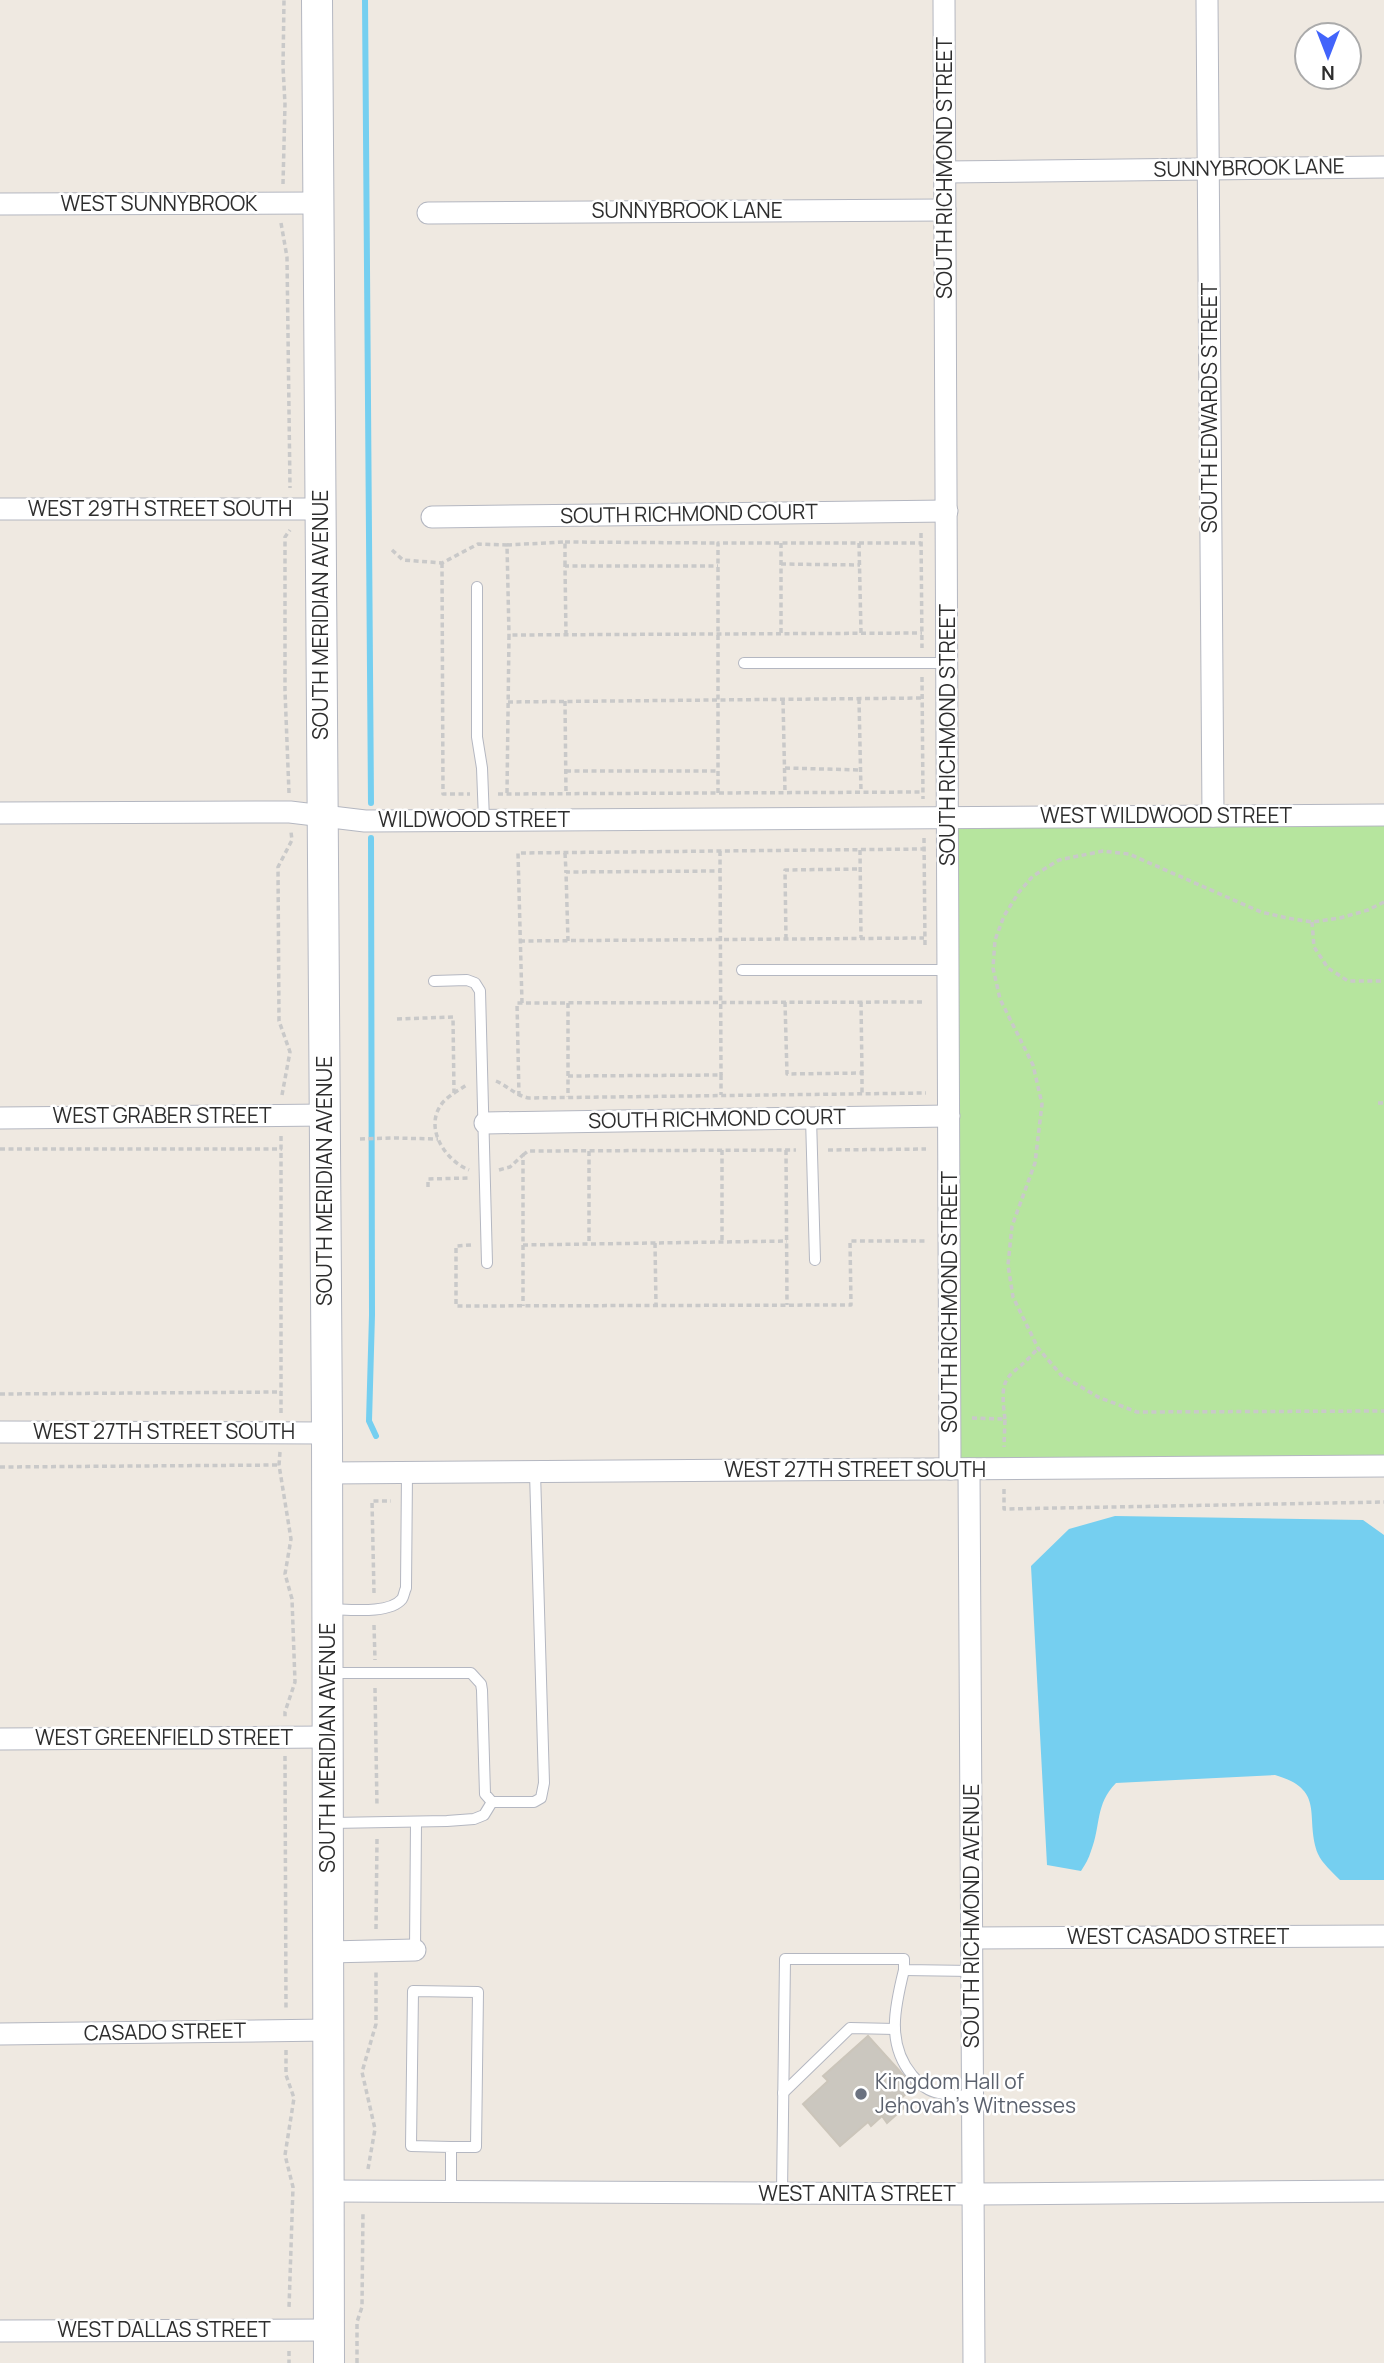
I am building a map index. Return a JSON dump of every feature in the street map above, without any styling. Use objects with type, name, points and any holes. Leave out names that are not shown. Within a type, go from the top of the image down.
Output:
[{"type":"main road","name":"SOUTH MERIDIAN AVENUE","points":[[317,0],[327,1433],[329,2363]]},
{"type":"street","name":"SOUTH RICHMOND STREET","points":[[944,0],[949,1116],[960,1469]]},
{"type":"street","name":"SOUTH EDWARDS STREET","points":[[1207,0],[1213,816]]},
{"type":"street","name":"SUNNYBROOK LANE","points":[[945,172],[1384,167]]},
{"type":"street","name":"WEST SUNNYBROOK","points":[[0,204],[318,203]]},
{"type":"street","name":"SUNNYBROOK LANE","points":[[428,213],[945,210]]},
{"type":"street","name":"WEST 29TH STREET SOUTH","points":[[0,509],[320,509]]},
{"type":"street","name":"SOUTH RICHMOND COURT","points":[[432,517],[947,511]]},
{"type":"street","name":"WILDWOOD STREET","points":[[0,813],[290,812],[365,821],[948,817]]},
{"type":"street","name":"WEST WILDWOOD STREET","points":[[948,817],[1384,815]]},
{"type":"street","name":"WEST GRABER STREET","points":[[0,1118],[325,1115]]},
{"type":"street","name":"SOUTH RICHMOND COURT","points":[[485,1123],[949,1116]]},
{"type":"street","name":"WEST 27TH STREET SOUTH","points":[[0,1433],[327,1433]]},
{"type":"street","name":"WEST 27TH STREET SOUTH","points":[[327,1473],[1384,1466]]},
{"type":"street","name":"SOUTH RICHMOND AVENUE","points":[[960,1469],[973,1938],[974,2363]]},
{"type":"street","name":"WEST GREENFIELD STREET","points":[[0,1739],[328,1737]]},
{"type":"street","name":"WEST CASADO STREET","points":[[973,1938],[1384,1936]]},
{"type":"street","points":[[329,1952],[415,1950]]},
{"type":"street","name":"CASADO STREET","points":[[0,2034],[329,2030]]},
{"type":"street","name":"WEST ANITA STREET","points":[[330,2191],[972,2194],[1384,2191]]},
{"type":"street","name":"WEST DALLAS STREET","points":[[0,2331],[329,2329]]},
{"type":"lane","points":[[477,587],[477,737],[482,768],[484,820]]},
{"type":"lane","points":[[744,663],[947,663]]},
{"type":"lane","points":[[742,970],[948,970]]},
{"type":"lane","points":[[434,981],[467,980],[474,982],[480,991],[488,1263]]},
{"type":"lane","points":[[811,1118],[815,1260]]},
{"type":"lane","points":[[328,1673],[471,1673],[482,1690],[485,1794],[492,1802],[534,1802],[541,1798],[544,1791],[536,1472]]},
{"type":"lane","points":[[327,1609],[374,1609],[389,1607],[401,1600],[406,1588],[407,1473]]},
{"type":"lane","points":[[328,1823],[474,1819],[484,1815],[492,1802]]},
{"type":"lane","points":[[415,1822],[415,1950]]},
{"type":"lane","points":[[782,2193],[785,1959],[904,1959],[895,2007],[895,2044],[905,2067],[921,2086],[939,2093],[972,2096]]},
{"type":"lane","points":[[904,1970],[972,1971]]},
{"type":"lane","points":[[413,1991],[478,1992],[477,2147],[450,2147],[411,2146],[413,1991]]},
{"type":"lane","points":[[783,2093],[850,2028],[895,2029]]},
{"type":"lane","points":[[450,2147],[451,2192]]},
{"type":"path","points":[[284,0],[282,67],[285,104],[281,228],[287,257],[292,527],[285,537],[285,691],[292,841],[278,867],[279,1021],[290,1052],[282,1086],[281,1115],[282,1392],[279,1465],[291,1539],[285,1574],[292,1599],[295,1682],[285,1712],[286,2075],[294,2098],[285,2155],[293,2188],[289,2363]]},
{"type":"path","points":[[565,542],[566,635]]},
{"type":"path","points":[[718,543],[718,793]]},
{"type":"path","points":[[781,543],[781,634]]},
{"type":"path","points":[[859,543],[861,633]]},
{"type":"path","points":[[392,550],[403,560],[442,563],[478,544],[921,543]]},
{"type":"path","points":[[507,545],[507,794]]},
{"type":"path","points":[[442,563],[443,794],[923,792]]},
{"type":"path","points":[[781,564],[860,565]]},
{"type":"path","points":[[565,566],[718,566]]},
{"type":"path","points":[[509,635],[922,633]]},
{"type":"path","points":[[508,702],[922,698]]},
{"type":"path","points":[[783,699],[785,792]]},
{"type":"path","points":[[859,699],[861,792]]},
{"type":"path","points":[[565,701],[566,794]]},
{"type":"path","points":[[785,768],[861,770]]},
{"type":"path","points":[[566,771],[718,771]]},
{"type":"path","points":[[522,1003],[518,853],[924,849]]},
{"type":"path","points":[[860,850],[861,939]]},
{"type":"path","points":[[720,851],[721,1095]]},
{"type":"path","points":[[1384,902],[1368,911],[1312,922],[1261,912],[1129,854],[1104,851],[1059,860],[1034,876],[1018,892],[1004,916],[995,940],[993,968],[1000,999],[1033,1065],[1042,1104],[1035,1163],[1012,1226],[1007,1265],[1013,1297],[1038,1348],[1060,1375],[1098,1397],[1137,1412],[1384,1411]]},
{"type":"path","points":[[565,853],[568,941]]},
{"type":"path","points":[[786,939],[785,870],[860,869]]},
{"type":"path","points":[[566,872],[720,871]]},
{"type":"path","points":[[1312,922],[1314,947],[1328,968],[1348,981],[1384,981]]},
{"type":"path","points":[[520,941],[925,938]]},
{"type":"path","points":[[785,1002],[787,1074],[862,1073]]},
{"type":"path","points":[[861,1002],[862,1094]]},
{"type":"path","points":[[519,1096],[517,1003],[925,1002]]},
{"type":"path","points":[[568,1003],[568,1097]]},
{"type":"path","points":[[397,1019],[453,1017],[454,1093]]},
{"type":"path","points":[[568,1076],[721,1075]]},
{"type":"path","points":[[478,1174],[458,1165],[444,1151],[438,1139],[435,1118],[441,1104],[475,1080],[494,1080],[508,1086],[519,1096],[926,1093]]},
{"type":"path","points":[[360,1139],[438,1139]]},
{"type":"path","points":[[0,1149],[282,1149]]},
{"type":"path","points":[[523,1155],[528,1151],[926,1149]]},
{"type":"path","points":[[722,1150],[722,1242]]},
{"type":"path","points":[[786,1150],[787,1305]]},
{"type":"path","points":[[589,1151],[589,1244]]},
{"type":"path","points":[[523,1245],[787,1241]]},
{"type":"path","points":[[480,1244],[456,1246],[456,1306],[850,1305],[850,1241],[927,1241]]},
{"type":"path","points":[[655,1243],[656,1305]]},
{"type":"path","points":[[1038,1348],[1007,1377],[1002,1395],[1005,1419],[1004,1509],[1384,1502]]},
{"type":"path","points":[[0,1394],[282,1392]]},
{"type":"path","points":[[972,1418],[1005,1419]]},
{"type":"path","points":[[0,1467],[279,1465]]},
{"type":"path","points":[[357,2363],[357,2322],[362,2307],[363,2191],[364,2179],[371,2163],[375,2129],[362,2072],[376,2024],[377,1822],[372,1500],[407,1500]]},
{"type":"green space","points":[[1384,815],[1384,1466],[950,1469],[948,817]]},
{"type":"water","points":[[1115,1516],[1363,1520],[1384,1535],[1384,1880],[1340,1880],[1318,1854],[1308,1797],[1302,1788],[1275,1775],[1116,1783],[1105,1799],[1094,1842],[1081,1871],[1047,1865],[1031,1566],[1069,1529]]},
{"type":"building","name":"Kingdom Hall of Jehovah's Witnesses","points":[[868,2036],[914,2087],[899,2100],[905,2107],[887,2123],[882,2116],[871,2126],[868,2122],[840,2146],[803,2104],[828,2081],[823,2076]]},
{"type":"waterway","points":[[365,0],[371,803]]},
{"type":"waterway","points":[[371,838],[372,1315],[369,1421],[376,1436]]},
{"type":"place","name":"Kingdom Hall of Jehovah's Witnesses","points":[[861,2094]]}]
